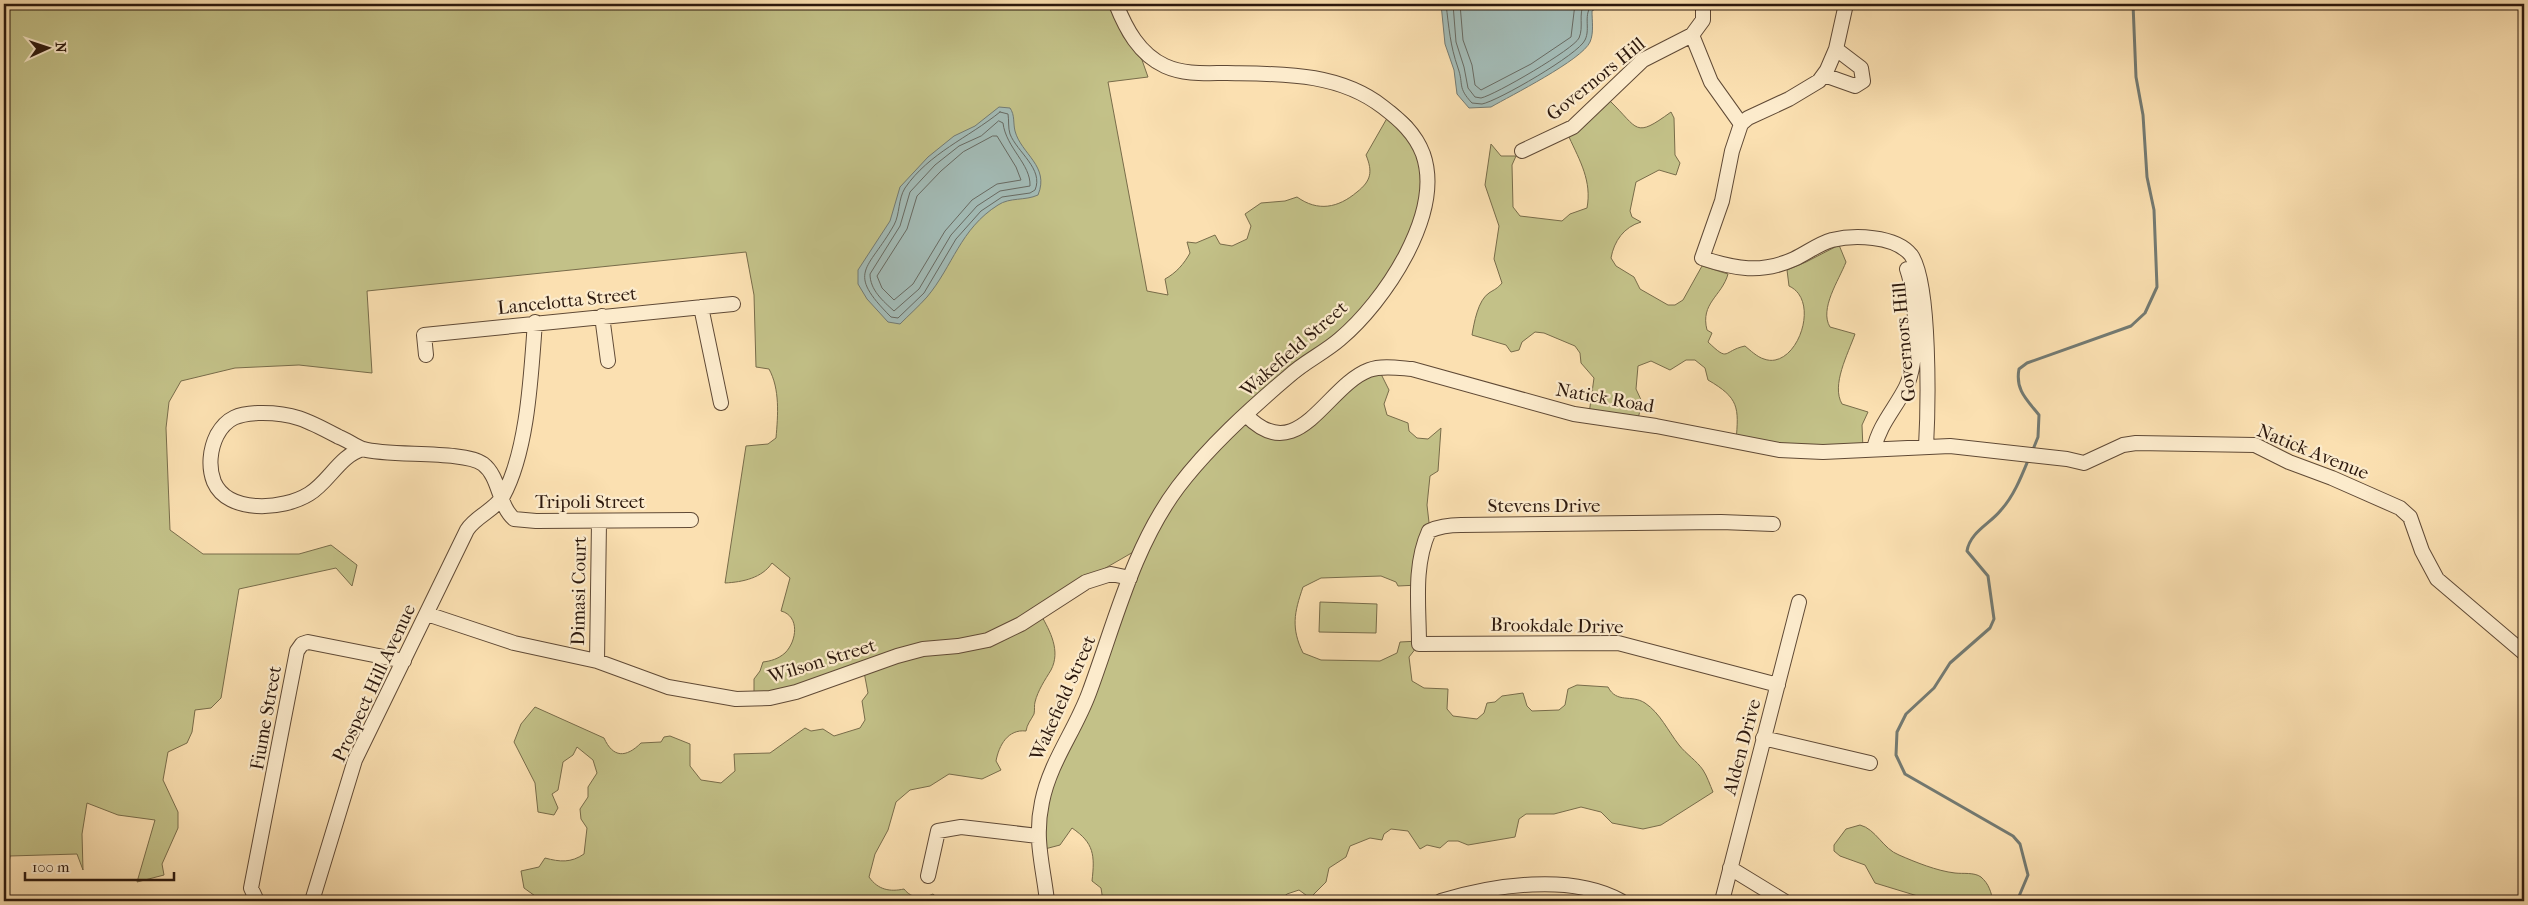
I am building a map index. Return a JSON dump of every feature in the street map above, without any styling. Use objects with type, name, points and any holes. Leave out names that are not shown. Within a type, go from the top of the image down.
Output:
[{"type":"street","name":"Wakefield Street","points":[[1047,901],[1038,836],[1042,803],[1052,766],[1088,695],[1142,546],[1173,494],[1189,473],[1246,415],[1291,374],[1341,339],[1365,312],[1399,266],[1413,238],[1427,196],[1427,174],[1422,151],[1413,134],[1397,117],[1372,98],[1345,86],[1285,73],[1196,73],[1166,66],[1150,56],[1137,43],[1126,26],[1116,4]]},
{"type":"street","points":[[1703,4],[1703,20],[1692,35],[1715,88],[1741,124],[1748,118],[1807,89],[1824,75],[1836,49],[1846,4]]},
{"type":"street","name":"Governors Hill","points":[[1522,151],[1573,127],[1643,60],[1692,35]]},
{"type":"street","points":[[1824,75],[1855,86],[1863,81],[1861,68],[1836,49]]},
{"type":"street","name":"Governors Hill","points":[[1741,124],[1732,151],[1722,201],[1702,258],[1733,268],[1753,270],[1781,264],[1830,241],[1865,236],[1894,244],[1912,256],[1920,287],[1928,375],[1926,447]]},
{"type":"street","name":"Governors Hill","points":[[1874,449],[1882,424],[1906,386],[1913,360],[1914,325],[1909,274],[1901,254],[1894,244]]},
{"type":"street","name":"Lancelotta Street","points":[[426,354],[424,335],[536,322],[733,304]]},
{"type":"street","points":[[701,307],[721,403]]},
{"type":"street","points":[[602,316],[608,361]]},
{"type":"street","points":[[502,498],[517,462],[536,322]]},
{"type":"street","name":"Natick Road","points":[[1246,415],[1257,426],[1273,433],[1292,431],[1315,417],[1348,382],[1370,369],[1395,367],[1412,369],[1574,414],[1656,426],[1779,450],[1823,452],[1950,446],[1989,450]]},
{"type":"street","points":[[363,449],[349,454],[310,494],[281,503],[254,505],[233,502],[222,495],[215,484],[210,468],[213,444],[217,435],[229,420],[240,414],[283,413],[300,417],[363,449],[472,460],[487,468],[502,498]]},
{"type":"street","name":"Natick Avenue","points":[[1989,450],[2067,459],[2084,463],[2123,445],[2136,443],[2236,444],[2260,447],[2289,462],[2332,478],[2407,513],[2414,525],[2422,551],[2437,579],[2524,653]]},
{"type":"street","name":"Tripoli Street","points":[[502,498],[504,508],[514,519],[536,522],[691,520]]},
{"type":"street","name":"Prospect Hill Avenue","points":[[313,901],[356,760],[471,523],[502,498]]},
{"type":"street","name":"Dimasi Court","points":[[597,661],[599,522]]},
{"type":"street","name":"Stevens Drive","points":[[1419,644],[1418,580],[1424,541],[1429,531],[1433,529],[1461,525],[1721,522],[1773,524]]},
{"type":"street","name":"Wilson Street","points":[[427,614],[514,643],[597,661],[668,687],[736,699],[770,698],[803,690],[896,656],[923,649],[958,646],[988,640],[1021,624],[1086,582],[1111,574],[1130,578]]},
{"type":"street","name":"Alden Drive","points":[[1722,901],[1799,602]]},
{"type":"street","name":"Fiume Street","points":[[256,901],[252,888],[297,651],[302,644],[308,642],[404,661]]},
{"type":"street","name":"Brookdale Drive","points":[[1419,644],[1618,643],[1778,685]]},
{"type":"street","points":[[1763,738],[1870,763]]},
{"type":"street","points":[[928,876],[938,831],[961,827],[1038,836]]},
{"type":"street","points":[[1730,868],[1784,901]]},
{"type":"street","points":[[1441,901],[1491,889],[1569,884],[1588,888],[1621,901]]},
{"type":"shaded area","points":[[4,4],[284,4],[285,8],[311,4],[1109,4],[1123,36],[1142,60],[1148,77],[1108,82],[1147,291],[1168,295],[1165,279],[1176,271],[1188,257],[1190,253],[1187,242],[1196,243],[1215,235],[1220,244],[1232,246],[1247,239],[1251,226],[1245,214],[1261,203],[1285,201],[1297,197],[1313,205],[1328,206],[1343,202],[1357,192],[1368,180],[1369,176],[1370,166],[1366,155],[1394,106],[1411,121],[1423,143],[1420,239],[1393,290],[1373,315],[1340,346],[1244,419],[1291,434],[1343,389],[1380,372],[1389,390],[1384,404],[1387,415],[1408,423],[1409,431],[1417,438],[1428,439],[1441,428],[1438,471],[1430,476],[1427,505],[1430,531],[1419,585],[1398,586],[1396,582],[1381,576],[1321,578],[1303,587],[1296,613],[1295,628],[1303,653],[1321,660],[1380,661],[1397,653],[1400,642],[1419,641],[1420,643],[1409,657],[1412,681],[1424,688],[1448,689],[1447,709],[1453,716],[1477,719],[1484,713],[1487,703],[1495,702],[1502,696],[1523,693],[1527,706],[1532,711],[1559,710],[1565,705],[1568,689],[1577,685],[1608,687],[1620,697],[1640,700],[1655,712],[1679,745],[1703,770],[1713,792],[1661,825],[1643,829],[1612,823],[1601,812],[1581,807],[1554,814],[1526,814],[1519,819],[1515,837],[1468,845],[1458,841],[1448,841],[1440,848],[1427,845],[1420,849],[1408,831],[1391,829],[1384,834],[1382,840],[1370,838],[1350,846],[1346,857],[1329,868],[1326,882],[1310,898],[1299,890],[1287,894],[1279,901],[1103,901],[1101,888],[1092,881],[1093,857],[1085,839],[1072,828],[1060,845],[1041,850],[1040,820],[1077,722],[1135,551],[1076,585],[1041,615],[1055,648],[1054,663],[1038,693],[1034,714],[1026,731],[1009,735],[999,749],[996,761],[1001,770],[982,779],[949,774],[930,786],[910,790],[896,802],[888,830],[875,854],[869,877],[876,885],[885,889],[904,889],[910,895],[917,897],[933,894],[941,901],[542,901],[524,888],[521,871],[539,867],[545,858],[565,861],[575,859],[584,854],[587,828],[581,819],[580,809],[588,797],[588,787],[597,773],[593,760],[577,747],[573,755],[563,762],[558,790],[552,794],[558,808],[554,815],[538,812],[535,783],[514,742],[521,724],[535,707],[604,738],[611,749],[620,754],[630,751],[641,743],[661,742],[664,737],[670,736],[690,744],[690,766],[701,780],[721,783],[735,771],[734,754],[770,753],[805,728],[811,731],[823,729],[834,736],[860,728],[865,720],[862,701],[868,693],[864,672],[754,699],[754,679],[760,671],[763,662],[780,657],[785,653],[792,642],[795,629],[791,618],[781,611],[790,578],[772,563],[757,576],[739,582],[725,583],[746,446],[768,444],[776,438],[777,394],[773,377],[769,369],[756,367],[754,295],[746,252],[367,291],[372,373],[299,365],[235,368],[181,381],[169,402],[166,428],[170,530],[203,554],[299,554],[331,545],[357,565],[352,586],[336,568],[239,589],[221,698],[211,708],[195,710],[192,732],[187,743],[168,752],[163,780],[178,812],[178,828],[162,864],[164,875],[137,882],[155,820],[118,815],[87,803],[82,834],[83,870],[77,854],[10,856],[4,901]]},
{"type":"shaded area","points":[[1610,101],[1632,124],[1643,128],[1650,126],[1671,112],[1674,118],[1675,155],[1680,163],[1676,175],[1659,170],[1636,182],[1630,211],[1632,217],[1641,222],[1630,227],[1617,240],[1611,258],[1616,266],[1634,277],[1640,289],[1668,305],[1675,305],[1683,300],[1702,266],[1728,274],[1706,313],[1707,330],[1712,333],[1708,342],[1723,354],[1745,346],[1764,359],[1776,360],[1786,355],[1795,345],[1801,333],[1804,319],[1804,305],[1799,294],[1789,286],[1787,270],[1839,245],[1846,262],[1828,303],[1827,320],[1830,327],[1855,334],[1842,369],[1838,388],[1842,404],[1868,412],[1862,425],[1863,449],[1736,441],[1737,412],[1735,404],[1726,392],[1708,380],[1705,368],[1695,360],[1686,360],[1670,370],[1651,361],[1638,366],[1636,389],[1642,402],[1637,423],[1589,414],[1594,378],[1581,363],[1580,353],[1575,346],[1544,333],[1535,332],[1522,342],[1519,350],[1511,352],[1506,345],[1472,335],[1477,312],[1482,301],[1485,296],[1502,283],[1494,259],[1499,226],[1485,185],[1491,144],[1501,156],[1516,156],[1512,165],[1513,207],[1520,216],[1562,221],[1570,214],[1587,208],[1588,198],[1584,171],[1569,137],[1583,127]]},
{"type":"shaded area","points":[[1320,602],[1377,604],[1376,633],[1319,632]]},
{"type":"shaded area","points":[[1860,825],[1871,831],[1893,852],[1905,858],[1941,870],[1978,875],[1988,885],[1993,901],[1934,901],[1875,883],[1865,865],[1840,856],[1834,851],[1834,845],[1846,829]]},
{"type":"water","points":[[1441,4],[1603,4],[1592,11],[1590,42],[1574,58],[1545,77],[1491,107],[1469,108],[1457,94],[1454,70],[1445,44]]},
{"type":"water","points":[[999,107],[1010,108],[1013,113],[1018,139],[1038,168],[1041,185],[1038,195],[1003,203],[985,215],[966,236],[927,297],[900,324],[888,322],[867,299],[858,284],[858,270],[890,221],[900,187],[928,157],[954,136],[975,126]]},
{"type":"waterway","points":[[2032,452],[2038,437],[2039,415],[2020,389],[2019,369],[2027,363],[2131,326],[2145,313],[2157,287],[2154,210],[2147,177],[2143,115],[2136,77],[2133,4]]},
{"type":"waterway","points":[[2017,901],[2028,875],[2020,844],[2013,836],[1905,774],[1896,755],[1897,732],[1906,714],[1934,688],[1950,663],[1990,628],[1994,619],[1988,576],[1967,551],[1976,533],[1997,515],[2006,504],[2029,458]]}]
